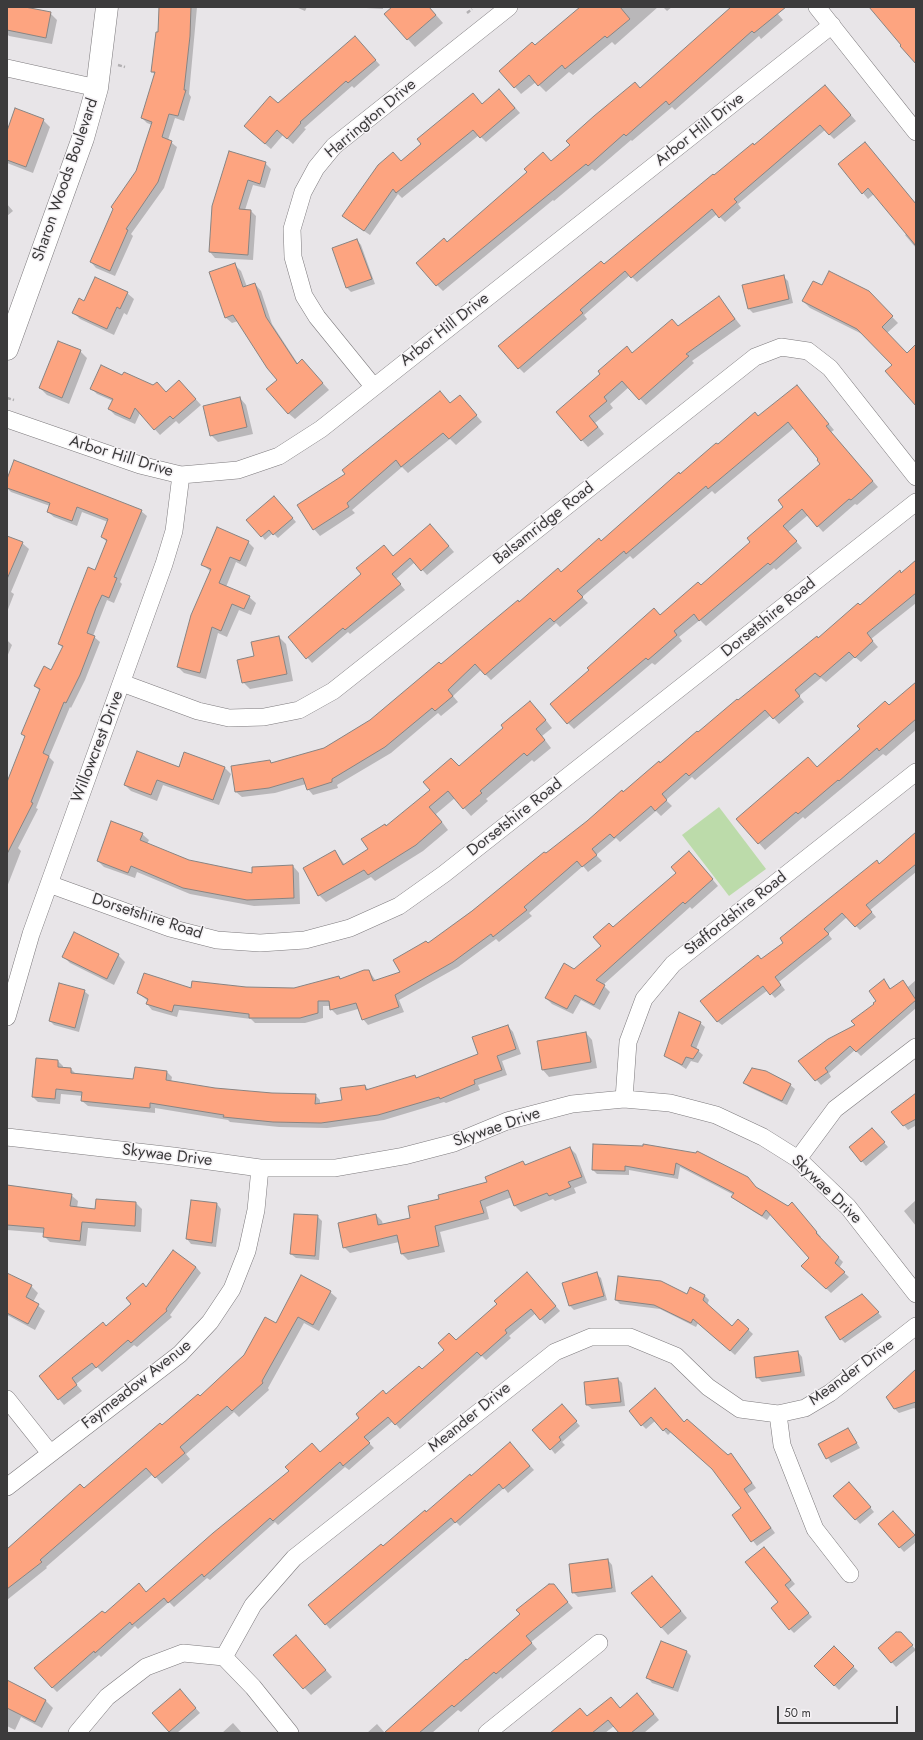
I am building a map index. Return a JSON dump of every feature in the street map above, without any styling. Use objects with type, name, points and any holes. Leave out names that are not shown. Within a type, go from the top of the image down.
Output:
[{"type":"street","name":"Sharon Woods Boulevard","points":[[7,349],[83,138],[97,88],[107,7]]},
{"type":"street","name":"Harrington Drive","points":[[373,386],[317,317],[304,296],[293,257],[292,229],[303,192],[316,168],[334,146],[484,12],[509,7]]},
{"type":"street","points":[[817,7],[916,132]]},
{"type":"street","name":"Arbor Hill Drive","points":[[7,419],[140,465],[181,475],[238,470],[279,456],[321,429],[373,386],[832,25]]},
{"type":"street","points":[[7,68],[97,88]]},
{"type":"street","name":"Balsamridge Road","points":[[122,683],[198,711],[229,718],[264,717],[299,710],[333,691],[755,357],[781,347],[808,351],[830,368],[916,477]]},
{"type":"street","name":"Willowcrest Drive","points":[[7,1017],[31,934],[164,564],[174,531],[181,475]]},
{"type":"street","name":"Dorsetshire Road","points":[[49,884],[170,928],[217,940],[260,943],[305,940],[350,928],[399,906],[444,874],[916,502]]},
{"type":"street","name":"Staffordshire Road","points":[[624,1099],[628,1042],[644,999],[673,964],[916,772]]},
{"type":"street","points":[[798,1159],[835,1109],[916,1047]]},
{"type":"street","name":"Skywae Drive","points":[[7,1137],[172,1156],[260,1168],[336,1168],[404,1156],[454,1143],[507,1121],[572,1104],[624,1099],[670,1103],[716,1115],[763,1137],[798,1159],[848,1207],[916,1294]]},
{"type":"street","name":"Faymeadow Avenue","points":[[7,1487],[180,1354],[210,1322],[232,1289],[247,1252],[256,1210],[260,1168]]},
{"type":"street","name":"Meander Drive","points":[[224,1657],[253,1605],[294,1558],[555,1352],[591,1337],[630,1337],[676,1356],[708,1387],[740,1409],[778,1414],[805,1408],[830,1393],[916,1326]]},
{"type":"street","points":[[7,1399],[50,1453]]},
{"type":"street","points":[[778,1414],[782,1445],[815,1529],[850,1574]]},
{"type":"street","points":[[487,1733],[599,1644]]},
{"type":"street","points":[[77,1733],[107,1697],[146,1667],[183,1653],[224,1657],[253,1687],[290,1733]]},
{"type":"path","points":[[467,13],[484,12]]},
{"type":"path","points":[[116,65],[125,67]]},
{"type":"path","points":[[7,398],[14,400]]},
{"type":"green space","points":[[719,807],[766,869],[729,896],[682,835]]},
{"type":"building","points":[[7,7],[25,7],[51,12],[46,38],[7,30]]},
{"type":"building","points":[[159,7],[191,7],[190,36],[184,90],[186,90],[178,116],[169,114],[162,137],[172,141],[158,182],[126,229],[128,230],[110,271],[90,262],[113,209],[111,207],[136,171],[152,122],[141,118],[155,72],[151,72],[156,32],[158,32]]},
{"type":"building","points":[[392,7],[429,7],[436,15],[407,40],[384,14]]},
{"type":"building","points":[[580,7],[620,7],[630,19],[607,38],[605,36],[565,69],[562,65],[538,86],[529,75],[514,88],[499,71],[532,42],[535,45]]},
{"type":"building","points":[[731,7],[786,7],[754,33],[752,31],[669,105],[666,101],[626,136],[624,134],[588,166],[586,164],[436,286],[416,263],[444,238],[447,242],[527,172],[524,169],[543,152],[551,161],[570,145],[566,141],[594,116],[635,82],[640,88]]},
{"type":"building","points":[[869,7],[916,7],[916,64],[900,46],[901,45]]},
{"type":"building","points":[[355,36],[376,60],[348,83],[346,81],[300,122],[301,123],[287,139],[277,130],[265,144],[244,126],[270,96],[278,103]]},
{"type":"building","points":[[825,85],[851,115],[829,135],[820,125],[734,199],[737,202],[719,218],[712,209],[631,278],[625,271],[580,310],[583,313],[518,369],[498,346],[601,261],[604,264],[713,174],[714,175],[753,143],[754,145]]},
{"type":"building","points":[[499,89],[515,108],[480,138],[473,130],[396,193],[393,189],[364,231],[342,216],[378,165],[393,152],[401,161],[421,144],[417,139],[473,93],[482,104]]},
{"type":"building","points":[[15,108],[44,119],[26,167],[7,160],[7,131]]},
{"type":"building","points":[[865,142],[916,204],[916,246],[868,188],[862,194],[838,164]]},
{"type":"building","points":[[229,151],[266,162],[260,184],[248,180],[239,209],[251,210],[248,255],[209,252],[212,206]]},
{"type":"building","points":[[357,239],[372,279],[346,288],[332,248]]},
{"type":"building","points":[[235,263],[243,287],[255,283],[266,317],[297,364],[302,359],[323,383],[288,414],[266,389],[277,380],[267,368],[233,315],[225,318],[209,272]]},
{"type":"building","points":[[829,271],[869,291],[893,316],[882,327],[907,353],[916,344],[916,406],[885,371],[892,365],[857,329],[802,301],[813,281],[822,285]]},
{"type":"building","points":[[784,275],[789,299],[748,309],[742,285]]},
{"type":"building","points":[[95,277],[128,292],[120,309],[117,307],[107,329],[72,313],[79,298],[84,301]]},
{"type":"building","points":[[719,296],[735,319],[686,354],[689,356],[639,400],[622,381],[604,397],[607,401],[589,416],[598,427],[581,441],[556,412],[600,374],[598,371],[627,346],[632,353],[672,319],[678,326]]},
{"type":"building","points":[[58,341],[81,350],[62,398],[39,388]]},
{"type":"building","points":[[101,365],[122,375],[124,372],[153,385],[157,382],[166,392],[179,380],[196,399],[173,419],[170,416],[154,430],[135,408],[130,419],[108,409],[113,399],[90,389]]},
{"type":"building","points":[[797,385],[829,424],[826,426],[873,481],[851,500],[849,499],[817,527],[802,509],[783,526],[797,541],[770,565],[768,563],[699,621],[694,614],[674,631],[677,635],[648,660],[646,658],[567,724],[550,704],[589,670],[587,668],[654,608],[660,615],[698,582],[701,585],[750,542],[747,538],[783,507],[778,500],[820,464],[817,460],[818,459],[788,422],[708,489],[706,486],[626,554],[624,551],[577,591],[583,597],[554,622],[550,618],[485,675],[475,664],[448,690],[453,696],[435,711],[432,708],[385,747],[332,779],[332,782],[307,790],[303,778],[269,788],[235,792],[231,766],[270,760],[271,763],[324,748],[370,720],[439,662],[441,664],[518,600],[519,602],[558,568],[561,572],[599,538],[601,541],[679,472],[680,474],[755,412],[758,416]]},
{"type":"building","points":[[440,391],[450,403],[460,395],[477,415],[449,439],[443,433],[401,467],[396,460],[347,503],[349,507],[313,530],[297,505],[345,474],[342,470]]},
{"type":"building","points":[[240,397],[247,427],[210,436],[203,406]]},
{"type":"building","points":[[14,460],[142,510],[114,577],[117,578],[109,598],[102,595],[96,608],[87,633],[95,636],[80,675],[66,703],[64,702],[43,753],[49,756],[31,802],[33,803],[7,854],[7,782],[25,736],[21,734],[40,689],[34,686],[44,666],[51,670],[63,646],[58,644],[88,567],[95,570],[107,540],[101,537],[108,519],[77,507],[72,521],[47,512],[50,503],[7,488],[7,479]]},
{"type":"building","points":[[274,496],[293,518],[273,535],[269,530],[261,537],[246,520]]},
{"type":"building","points":[[430,524],[449,546],[421,571],[410,558],[392,574],[401,584],[345,630],[343,628],[306,659],[288,637],[361,574],[356,568],[384,545],[393,556]]},
{"type":"building","points":[[217,527],[249,541],[240,561],[230,557],[219,583],[250,596],[244,609],[232,604],[221,631],[212,627],[200,673],[177,667],[191,615],[211,569],[201,565]]},
{"type":"building","points":[[7,536],[23,542],[7,579]]},
{"type":"building","points":[[916,560],[916,593],[867,633],[873,641],[855,658],[849,652],[820,677],[815,673],[795,690],[800,696],[773,719],[765,710],[689,776],[686,773],[662,794],[667,800],[655,811],[651,806],[614,838],[610,834],[592,849],[597,855],[582,867],[577,861],[524,907],[527,910],[493,937],[491,934],[453,962],[395,995],[399,1007],[362,1020],[356,1003],[330,1010],[329,1001],[318,1001],[318,1013],[300,1018],[249,1018],[249,1014],[174,1005],[172,1012],[146,1004],[148,999],[137,993],[144,973],[191,988],[192,981],[246,987],[294,988],[339,976],[340,979],[364,970],[369,970],[373,981],[400,972],[393,960],[426,941],[428,943],[472,911],[544,852],[546,853],[587,821],[622,790],[623,792],[659,761],[660,763],[737,699],[738,700],[817,636],[818,638],[858,603],[860,605],[900,570],[901,573]]},
{"type":"building","points":[[279,636],[287,674],[242,683],[237,660],[254,656],[251,642]]},
{"type":"building","points":[[916,682],[916,719],[879,751],[877,748],[839,781],[838,780],[798,814],[796,812],[758,844],[736,819],[808,757],[817,767],[860,729],[857,726],[885,701],[889,705]]},
{"type":"building","points":[[530,701],[546,720],[536,729],[545,740],[527,756],[524,753],[480,791],[482,793],[463,809],[448,791],[429,807],[442,822],[416,845],[368,875],[364,870],[318,896],[303,868],[335,850],[343,865],[368,849],[361,839],[385,824],[386,826],[430,790],[423,782],[451,758],[459,766],[503,728],[501,725]]},
{"type":"building","points":[[137,751],[179,767],[184,752],[225,767],[213,800],[157,780],[151,795],[124,785]]},
{"type":"building","points":[[111,821],[143,833],[140,840],[189,860],[252,873],[252,867],[293,865],[294,898],[247,900],[183,888],[131,866],[128,873],[97,861]]},
{"type":"building","points":[[916,832],[916,864],[866,905],[872,912],[855,927],[842,913],[824,929],[829,934],[775,977],[781,985],[770,995],[763,986],[717,1022],[700,1001],[758,955],[761,959],[783,943],[780,938],[877,860],[879,864]]},
{"type":"building","points":[[689,851],[713,879],[685,904],[683,902],[596,980],[605,985],[594,1005],[575,995],[567,1009],[545,998],[564,963],[574,969],[601,946],[593,937],[609,923],[613,927],[676,873],[671,867]]},
{"type":"building","points":[[74,932],[119,954],[107,979],[62,957]]},
{"type":"building","points":[[884,979],[890,989],[903,980],[916,1000],[856,1052],[850,1046],[825,1068],[828,1072],[815,1081],[798,1061],[828,1039],[855,1025],[851,1021],[876,1001],[869,991]]},
{"type":"building","points":[[59,983],[85,990],[75,1028],[49,1021]]},
{"type":"building","points":[[679,1012],[701,1022],[691,1046],[699,1050],[693,1059],[686,1057],[682,1065],[664,1056]]},
{"type":"building","points":[[508,1025],[516,1049],[497,1056],[502,1070],[474,1080],[475,1084],[440,1099],[439,1097],[378,1115],[321,1123],[273,1122],[223,1117],[224,1115],[150,1103],[150,1108],[81,1101],[82,1092],[56,1089],[55,1099],[32,1097],[36,1058],[58,1060],[58,1067],[71,1068],[71,1073],[133,1079],[135,1067],[167,1071],[166,1080],[215,1088],[272,1093],[316,1094],[315,1104],[342,1100],[340,1088],[365,1085],[366,1090],[415,1075],[416,1078],[478,1054],[472,1037]]},
{"type":"building","points":[[586,1032],[591,1062],[542,1070],[537,1041]]},
{"type":"building","points":[[752,1068],[766,1071],[791,1084],[782,1101],[743,1083]]},
{"type":"building","points":[[916,1093],[916,1119],[903,1126],[891,1112]]},
{"type":"building","points":[[872,1128],[885,1142],[861,1162],[849,1147]]},
{"type":"building","points":[[593,1144],[643,1146],[643,1144],[696,1153],[697,1151],[748,1177],[756,1187],[788,1206],[792,1202],[817,1232],[816,1233],[839,1257],[835,1263],[845,1272],[826,1289],[801,1266],[809,1258],[766,1210],[762,1216],[731,1197],[734,1193],[676,1163],[674,1175],[625,1166],[625,1171],[592,1170]]},
{"type":"building","points":[[570,1147],[582,1177],[568,1182],[571,1187],[549,1196],[547,1193],[514,1206],[508,1190],[480,1201],[484,1213],[435,1226],[439,1246],[401,1254],[397,1235],[343,1248],[338,1223],[376,1214],[378,1225],[410,1218],[408,1206],[439,1199],[438,1195],[487,1182],[485,1177],[523,1161],[525,1165]]},
{"type":"building","points":[[7,1185],[72,1194],[70,1206],[95,1209],[96,1199],[136,1202],[135,1226],[82,1222],[80,1241],[43,1237],[44,1228],[7,1225]]},
{"type":"building","points":[[191,1200],[217,1203],[212,1243],[186,1239]]},
{"type":"building","points":[[294,1214],[318,1215],[315,1256],[290,1254]]},
{"type":"building","points":[[173,1250],[196,1267],[166,1309],[167,1311],[131,1343],[128,1340],[96,1368],[92,1363],[72,1378],[77,1385],[58,1400],[39,1376],[103,1322],[106,1326],[131,1304],[126,1298],[143,1283],[146,1287]]},
{"type":"building","points":[[527,1272],[556,1306],[540,1320],[531,1309],[505,1330],[507,1333],[481,1356],[477,1352],[395,1425],[388,1417],[364,1437],[370,1443],[343,1466],[340,1462],[273,1521],[270,1518],[204,1577],[202,1574],[168,1603],[164,1598],[132,1625],[130,1622],[52,1688],[34,1668],[102,1611],[105,1613],[139,1583],[146,1592],[213,1533],[289,1471],[285,1467],[312,1443],[320,1452],[359,1418],[356,1414],[383,1390],[386,1394],[419,1366],[422,1369],[444,1350],[438,1343],[449,1333],[456,1340],[497,1304],[494,1301]]},
{"type":"building","points":[[597,1272],[604,1296],[569,1306],[562,1283]]},
{"type":"building","points":[[7,1273],[32,1285],[26,1297],[39,1304],[28,1324],[7,1313]]},
{"type":"building","points":[[301,1275],[331,1291],[313,1325],[298,1317],[262,1381],[263,1383],[232,1411],[227,1406],[180,1447],[185,1453],[155,1478],[146,1468],[40,1560],[42,1562],[7,1589],[7,1549],[80,1484],[84,1488],[160,1423],[162,1425],[198,1394],[200,1396],[244,1355],[265,1317],[276,1323]]},
{"type":"building","points":[[618,1276],[661,1281],[687,1294],[690,1287],[705,1295],[703,1300],[732,1326],[738,1319],[749,1329],[730,1351],[693,1319],[691,1323],[654,1305],[615,1300]]},
{"type":"building","points":[[862,1294],[879,1312],[840,1340],[825,1317]]},
{"type":"building","points":[[798,1351],[801,1372],[756,1378],[754,1357]]},
{"type":"building","points":[[916,1369],[916,1402],[894,1409],[886,1397]]},
{"type":"building","points":[[618,1378],[621,1402],[586,1405],[584,1382]]},
{"type":"building","points":[[655,1388],[684,1422],[687,1419],[728,1455],[731,1453],[752,1483],[744,1489],[771,1528],[751,1542],[732,1515],[741,1508],[712,1469],[666,1428],[663,1431],[651,1417],[641,1426],[629,1411]]},
{"type":"building","points":[[562,1404],[577,1421],[559,1437],[561,1440],[550,1450],[532,1430]]},
{"type":"building","points":[[848,1428],[857,1443],[826,1459],[818,1444]]},
{"type":"building","points":[[510,1442],[530,1466],[503,1489],[499,1484],[455,1523],[451,1518],[325,1625],[308,1605],[381,1544],[383,1546],[425,1510],[426,1512],[470,1474],[471,1476]]},
{"type":"building","points":[[849,1482],[871,1507],[855,1520],[833,1496]]},
{"type":"building","points":[[893,1511],[915,1535],[899,1548],[878,1524]]},
{"type":"building","points":[[764,1547],[791,1580],[785,1585],[809,1613],[789,1630],[771,1608],[778,1602],[745,1562]]},
{"type":"building","points":[[608,1559],[612,1588],[572,1593],[569,1564]]},
{"type":"building","points":[[652,1576],[681,1611],[661,1628],[631,1593]]},
{"type":"building","points":[[549,1584],[554,1584],[568,1602],[526,1636],[532,1643],[496,1674],[494,1672],[454,1707],[452,1705],[419,1733],[384,1733],[466,1659],[467,1660],[520,1614],[516,1610]]},
{"type":"building","points":[[896,1632],[901,1632],[913,1645],[891,1663],[878,1648]]},
{"type":"building","points":[[296,1635],[326,1670],[303,1689],[273,1655]]},
{"type":"building","points":[[661,1641],[687,1651],[673,1688],[646,1678]]},
{"type":"building","points":[[834,1646],[854,1666],[834,1686],[814,1666]]},
{"type":"building","points":[[7,1680],[46,1700],[35,1722],[7,1708]]},
{"type":"building","points":[[180,1689],[196,1708],[169,1732],[152,1713]]},
{"type":"building","points":[[637,1693],[654,1714],[631,1733],[619,1733],[608,1720],[592,1733],[550,1733],[580,1708],[587,1716],[611,1697],[620,1708]]}]
